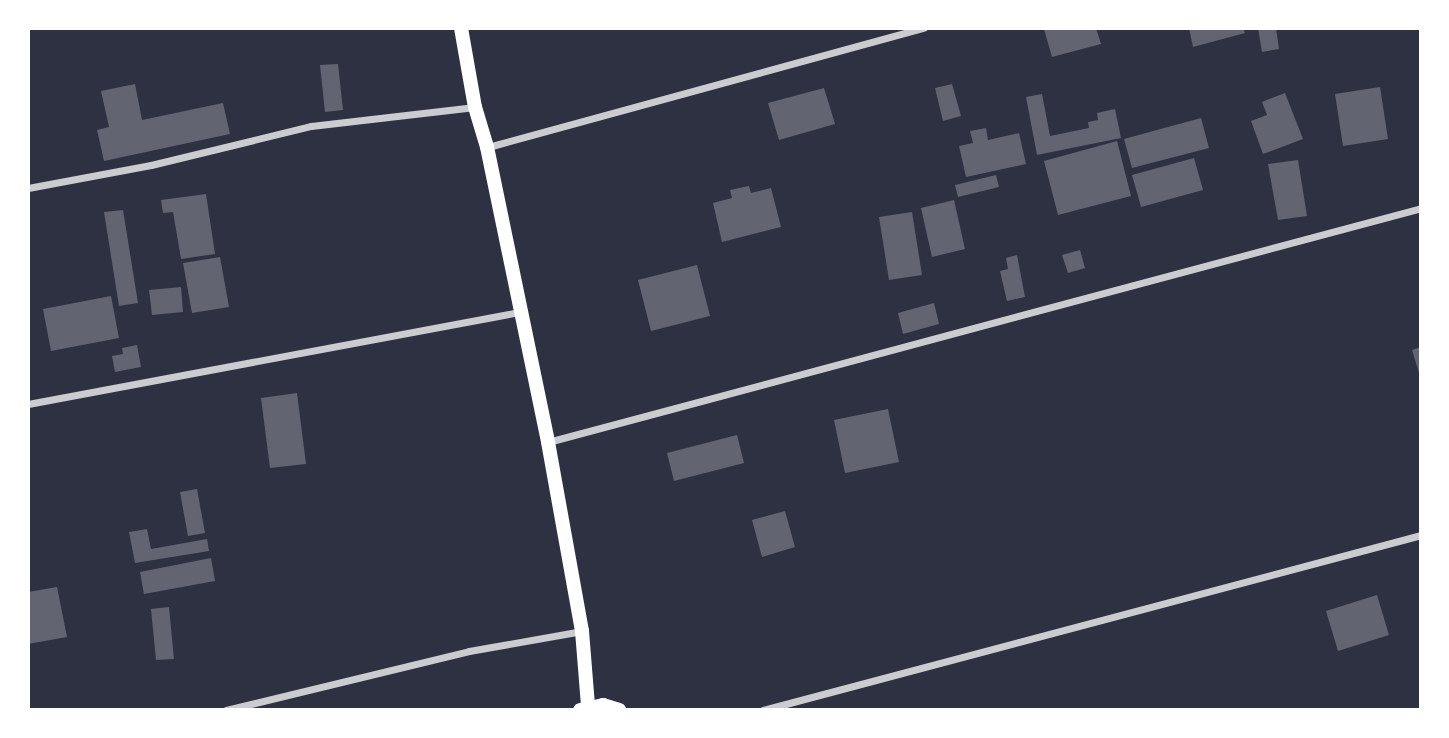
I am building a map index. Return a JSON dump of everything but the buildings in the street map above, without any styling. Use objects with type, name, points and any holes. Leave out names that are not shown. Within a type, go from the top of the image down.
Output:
[{"type":"main road","points":[[461,28],[475,107],[487,147],[548,442],[582,631],[584,708],[603,705],[618,710]]},
{"type":"street","points":[[487,147],[923,28]]},
{"type":"street","points":[[28,188],[151,165],[311,126],[475,107]]},
{"type":"street","points":[[548,442],[1421,208]]},
{"type":"street","points":[[28,404],[519,312]]},
{"type":"street","points":[[763,710],[1421,535]]},
{"type":"street","points":[[226,710],[469,651],[582,631]]}]
